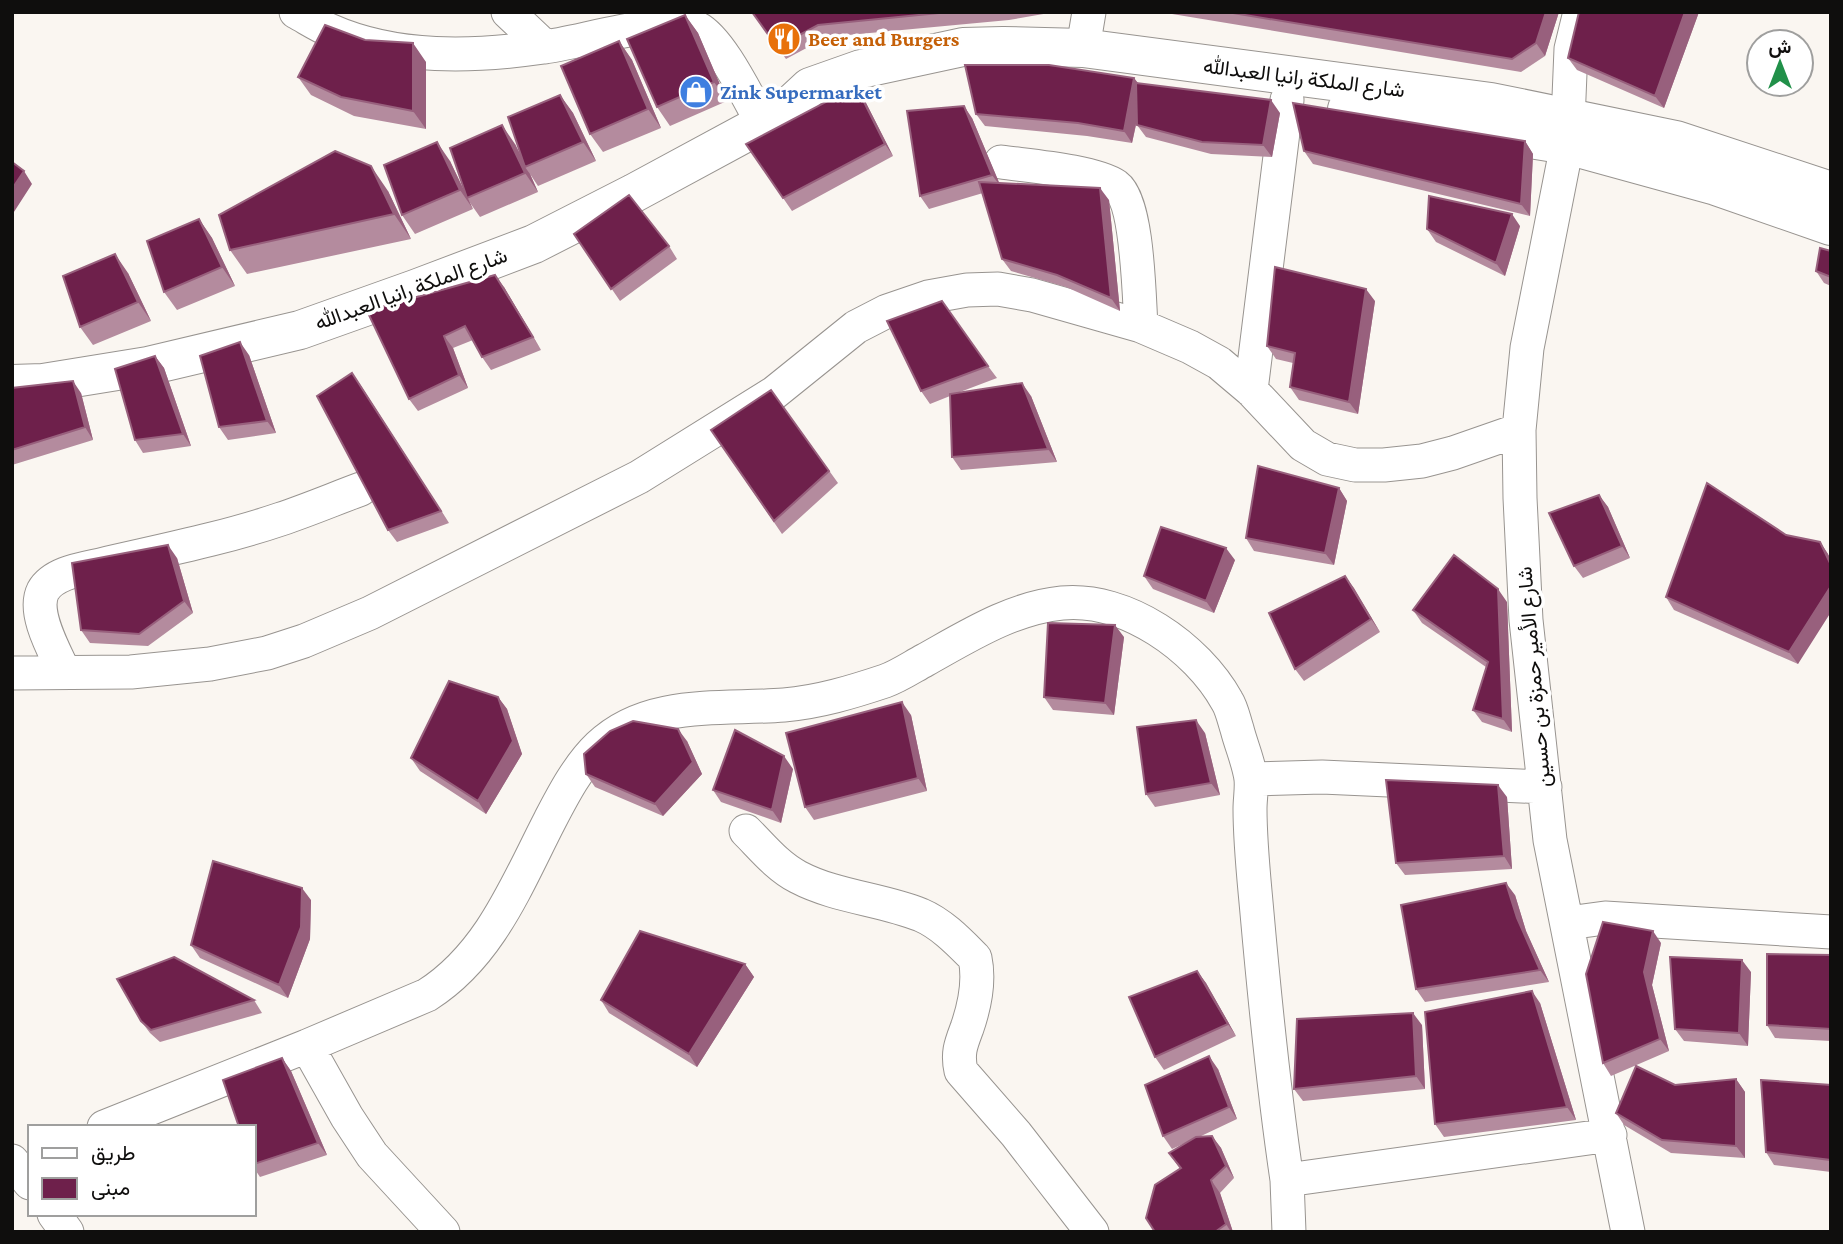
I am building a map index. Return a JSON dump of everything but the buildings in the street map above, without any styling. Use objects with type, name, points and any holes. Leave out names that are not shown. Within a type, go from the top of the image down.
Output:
[{"type":"main road","name":"شارع الملكة رانيا العبدالله","points":[[12,384],[43,383],[148,366],[300,330],[534,244],[773,118],[810,87],[861,69],[920,55],[1086,30],[1491,102],[1567,132],[1831,226]]},
{"type":"main road","name":"شارع الملكة رانيا العبدالله","points":[[773,118],[823,109],[906,83],[959,72],[1006,69],[1080,72],[1287,100],[1567,132],[1676,141],[1831,191]]},
{"type":"street","points":[[296,12],[330,31],[364,41],[430,54],[467,54],[545,47],[652,27],[682,25],[696,28],[718,49],[773,118]]},
{"type":"street","points":[[508,12],[545,47]]},
{"type":"street","name":"شارع الأمير حمزة بن حسين","points":[[1580,12],[1571,49],[1567,132],[1527,348],[1519,430],[1526,620],[1550,840],[1628,1232]]},
{"type":"street","points":[[1251,390],[1287,100]]},
{"type":"street","points":[[1001,162],[1101,179],[1121,191],[1132,217],[1141,326]]},
{"type":"street","points":[[12,673],[131,672],[209,664],[267,653],[304,641],[348,622],[639,477],[774,393],[856,327],[887,311],[928,297],[967,290],[998,289],[1032,295],[1141,326],[1190,347],[1219,363],[1251,390],[1303,445],[1327,459],[1355,466],[1384,466],[1422,461],[1519,430]]},
{"type":"street","points":[[64,672],[43,625],[41,605],[44,590],[60,576],[280,520],[360,489]]},
{"type":"street","points":[[109,1125],[427,995],[459,971],[480,947],[503,912],[566,789],[599,746],[629,725],[660,714],[698,708],[785,705],[830,698],[890,679],[996,622],[1034,607],[1066,603],[1105,608],[1125,614],[1161,632],[1186,651],[1211,677],[1229,704],[1251,779],[1250,810],[1266,1017],[1287,1180],[1289,1232]]},
{"type":"street","points":[[1251,779],[1322,777],[1545,787]]},
{"type":"street","points":[[746,831],[780,866],[799,878],[833,891],[923,916],[950,933],[975,958],[978,987],[960,1045],[958,1058],[961,1071],[1016,1134],[1092,1232]]},
{"type":"street","points":[[1567,923],[1616,918],[1831,932]]},
{"type":"street","points":[[307,1046],[372,1155],[443,1232]]},
{"type":"street","points":[[1287,1180],[1610,1135]]},
{"type":"street","points":[[13,1162],[28,1181]]},
{"type":"street","points":[[55,1216],[67,1232]]},
{"type":"place","name":"Beer and Burgers","points":[[784,39]]},
{"type":"place","name":"Zink Supermarket","points":[[696,92]]}]
